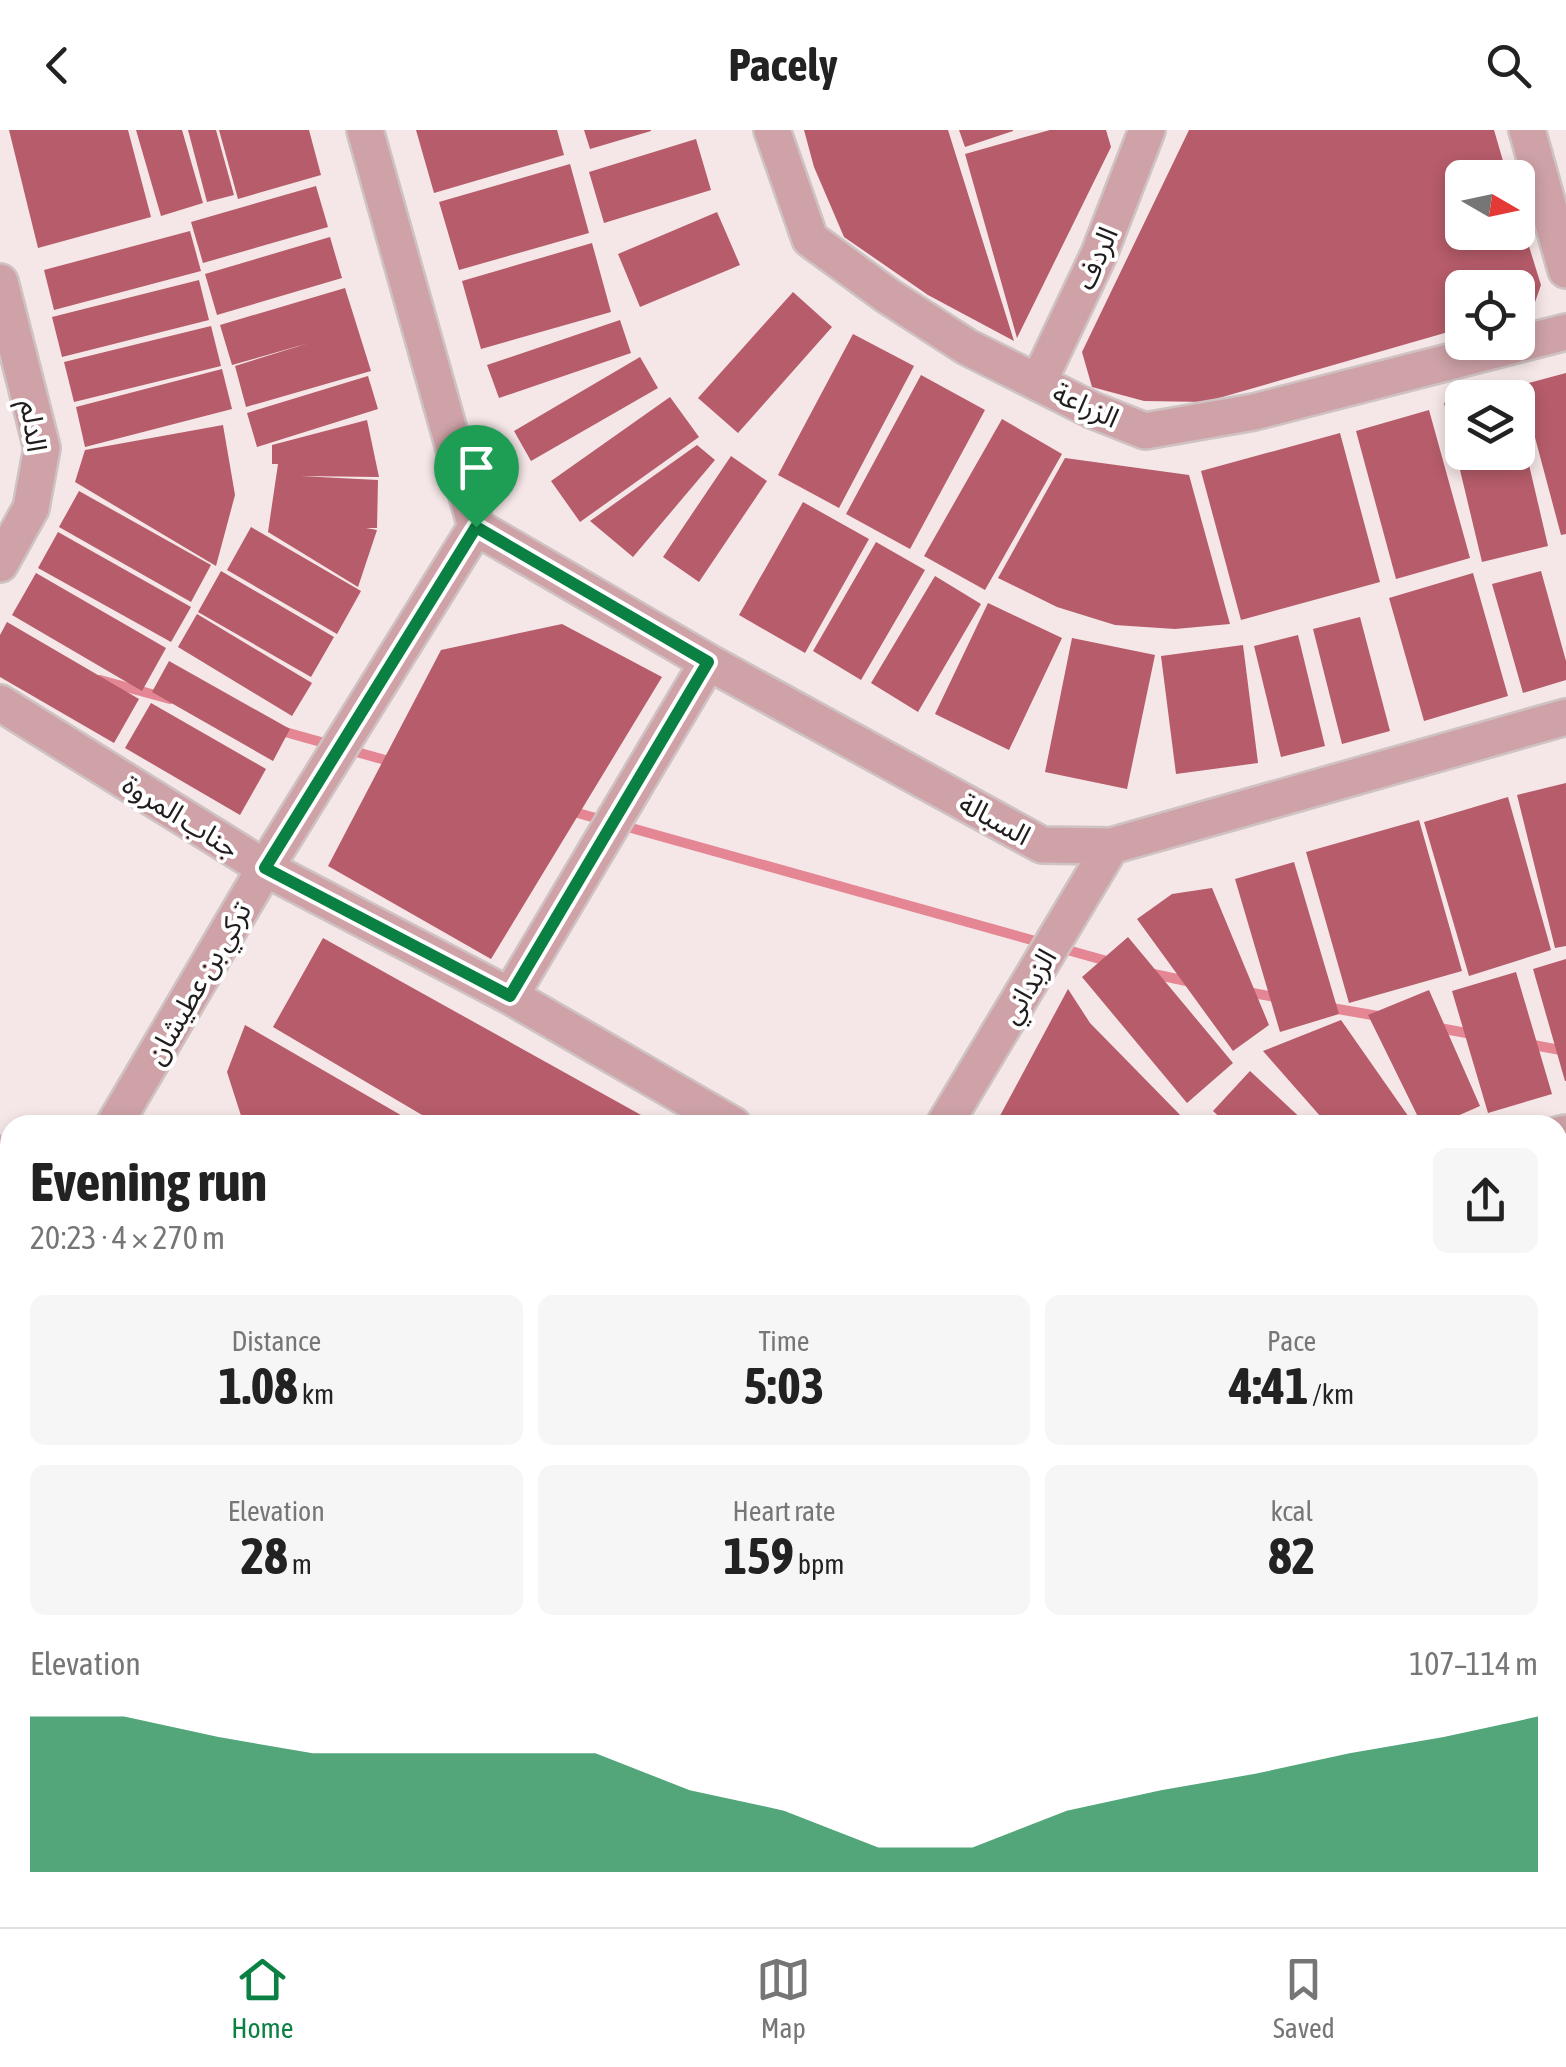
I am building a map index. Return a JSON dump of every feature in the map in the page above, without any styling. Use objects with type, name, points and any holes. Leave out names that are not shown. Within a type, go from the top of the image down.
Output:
[{"type":"street","points":[[365,130],[476,527]]},
{"type":"street","name":"الزراعة","points":[[772,130],[810,238],[888,296],[967,346],[1145,431],[1254,412],[1566,332]]},
{"type":"street","name":"الردف","points":[[1038,383],[1099,254],[1147,130]]},
{"type":"street","points":[[1528,130],[1566,270]]},
{"type":"street","name":"الدلم","points":[[0,282],[42,448],[30,508],[0,564]]},
{"type":"street","name":"السبالة","points":[[476,527],[708,662],[1042,844],[1111,846],[1566,717]]},
{"type":"street","name":"تركي بن عطيشان","points":[[123,1115],[265,868],[476,527]]},
{"type":"street","points":[[510,996],[708,662]]},
{"type":"street","name":"جناب المروة","points":[[0,704],[265,868],[510,996],[717,1115]]},
{"type":"street","name":"الزبداني","points":[[950,1115],[1111,846]]},
{"type":"building","points":[[9,130],[128,130],[151,217],[38,248]]},
{"type":"building","points":[[136,130],[182,130],[203,203],[161,216]]},
{"type":"building","points":[[188,130],[216,130],[234,195],[207,202]]},
{"type":"building","points":[[219,130],[309,130],[321,175],[238,199]]},
{"type":"building","points":[[416,130],[557,130],[564,155],[434,193]]},
{"type":"building","points":[[584,130],[651,130],[651,131],[590,149]]},
{"type":"building","points":[[804,130],[948,130],[1014,341],[928,295],[844,237],[814,167]]},
{"type":"building","points":[[959,130],[1013,130],[1013,131],[965,147]]},
{"type":"building","points":[[1050,130],[1106,130],[1111,147],[1017,338],[965,154]]},
{"type":"building","points":[[1189,130],[1494,130],[1503,160],[1445,160],[1445,250],[1530,250],[1541,285],[1535,302],[1535,270],[1445,270],[1445,333],[1205,402],[1144,401],[1092,387],[1082,352]]},
{"type":"building","points":[[696,139],[711,190],[604,223],[589,172]]},
{"type":"building","points":[[570,164],[589,233],[459,270],[439,202]]},
{"type":"building","points":[[316,186],[328,227],[203,263],[191,222]]},
{"type":"building","points":[[717,212],[740,265],[640,307],[618,254]]},
{"type":"building","points":[[190,231],[201,271],[54,310],[44,270]]},
{"type":"building","points":[[330,237],[342,278],[217,315],[205,274]]},
{"type":"building","points":[[592,243],[611,312],[481,349],[462,281]]},
{"type":"building","points":[[199,280],[209,320],[62,357],[52,317]]},
{"type":"building","points":[[345,288],[371,371],[246,407],[235,366],[309,343],[232,365],[220,325]]},
{"type":"building","points":[[793,292],[832,327],[738,433],[698,398]]},
{"type":"building","points":[[620,320],[631,353],[499,398],[487,365]]},
{"type":"building","points":[[211,326],[221,366],[74,402],[64,362]]},
{"type":"building","points":[[853,334],[914,366],[839,508],[778,475]]},
{"type":"building","points":[[640,357],[658,388],[531,461],[514,431]]},
{"type":"building","points":[[222,369],[232,409],[85,447],[76,407]]},
{"type":"building","points":[[1566,373],[1566,534],[1561,535],[1535,438],[1535,381]]},
{"type":"building","points":[[921,375],[985,410],[910,549],[846,514]]},
{"type":"building","points":[[368,376],[378,409],[257,447],[247,413]]},
{"type":"building","points":[[670,397],[699,437],[580,522],[551,481]]},
{"type":"building","points":[[1429,410],[1470,558],[1396,579],[1356,431]]},
{"type":"building","points":[[1002,419],[1062,454],[985,590],[924,556]]},
{"type":"building","points":[[367,420],[379,477],[300,476],[378,480],[377,528],[366,528],[377,530],[358,587],[268,532],[278,464],[272,464],[272,445]]},
{"type":"building","points":[[223,425],[235,495],[216,566],[75,482],[85,450]]},
{"type":"building","points":[[1340,433],[1380,582],[1241,620],[1201,471]]},
{"type":"building","points":[[697,445],[715,460],[633,557],[590,521]]},
{"type":"building","points":[[731,456],[767,481],[699,582],[663,557]]},
{"type":"building","points":[[1065,458],[1189,475],[1230,624],[1175,629],[1115,625],[1057,607],[998,578]]},
{"type":"building","points":[[1460,470],[1530,470],[1548,546],[1482,562]]},
{"type":"building","points":[[79,491],[211,565],[191,602],[59,527]]},
{"type":"building","points":[[803,502],[869,539],[805,653],[739,615]]},
{"type":"building","points":[[251,527],[361,591],[337,634],[227,570]]},
{"type":"building","points":[[58,532],[191,607],[171,642],[38,568]]},
{"type":"building","points":[[876,542],[925,570],[861,680],[813,651]]},
{"type":"building","points":[[221,571],[334,637],[311,677],[198,612]]},
{"type":"building","points":[[1541,571],[1566,661],[1566,680],[1523,693],[1492,584]]},
{"type":"building","points":[[36,573],[166,648],[142,691],[12,615]]},
{"type":"building","points":[[1473,573],[1508,696],[1424,721],[1389,598]]},
{"type":"building","points":[[935,576],[981,604],[918,712],[871,683]]},
{"type":"building","points":[[988,603],[1062,638],[1009,750],[935,714]]},
{"type":"building","points":[[197,614],[312,683],[292,716],[178,647]]},
{"type":"building","points":[[1360,617],[1390,731],[1342,744],[1313,629]]},
{"type":"building","points":[[7,622],[139,699],[114,743],[0,677],[0,635]]},
{"type":"building","points":[[562,624],[662,677],[491,959],[328,866],[441,650]]},
{"type":"building","points":[[1298,635],[1325,746],[1281,757],[1254,646]]},
{"type":"building","points":[[1072,638],[1155,655],[1127,789],[1045,772]]},
{"type":"building","points":[[1243,645],[1258,763],[1176,774],[1161,656]]},
{"type":"building","points":[[169,661],[290,729],[273,761],[152,692]]},
{"type":"building","points":[[151,703],[266,769],[240,815],[125,748]]},
{"type":"building","points":[[1566,783],[1566,946],[1555,948],[1517,795]]},
{"type":"building","points":[[1508,797],[1551,950],[1469,976],[1424,822]]},
{"type":"building","points":[[1419,820],[1462,971],[1349,1003],[1306,852]]},
{"type":"building","points":[[1294,862],[1339,1014],[1280,1032],[1235,879]]},
{"type":"building","points":[[1212,888],[1269,1025],[1233,1051],[1137,919],[1172,894]]},
{"type":"building","points":[[1128,937],[1233,1063],[1187,1103],[1082,977]]},
{"type":"building","points":[[323,938],[641,1115],[422,1115],[273,1027]]},
{"type":"building","points":[[1566,959],[1566,1081],[1565,1081],[1533,969]]},
{"type":"building","points":[[1516,972],[1552,1094],[1488,1113],[1452,991]]},
{"type":"building","points":[[1068,989],[1090,1023],[1180,1115],[1000,1115]]},
{"type":"building","points":[[1429,990],[1480,1106],[1460,1115],[1417,1115],[1368,1015]]},
{"type":"building","points":[[1341,1020],[1407,1115],[1319,1115],[1263,1051]]},
{"type":"building","points":[[245,1025],[401,1115],[241,1115],[227,1072]]},
{"type":"building","points":[[1250,1071],[1297,1115],[1217,1115],[1213,1111]]},
{"type":"waterway","points":[[100,680],[170,699]]},
{"type":"waterway","points":[[278,730],[396,763]]},
{"type":"waterway","points":[[567,810],[1114,963]]},
{"type":"waterway","points":[[1149,973],[1191,982]]},
{"type":"waterway","points":[[1242,991],[1280,998]]},
{"type":"waterway","points":[[1326,1007],[1378,1016]]},
{"type":"waterway","points":[[1434,1027],[1477,1035]]},
{"type":"waterway","points":[[1528,1044],[1566,1051]]},
{"type":"route","points":[[476,527],[708,662],[510,996],[265,868],[476,527]]}]
